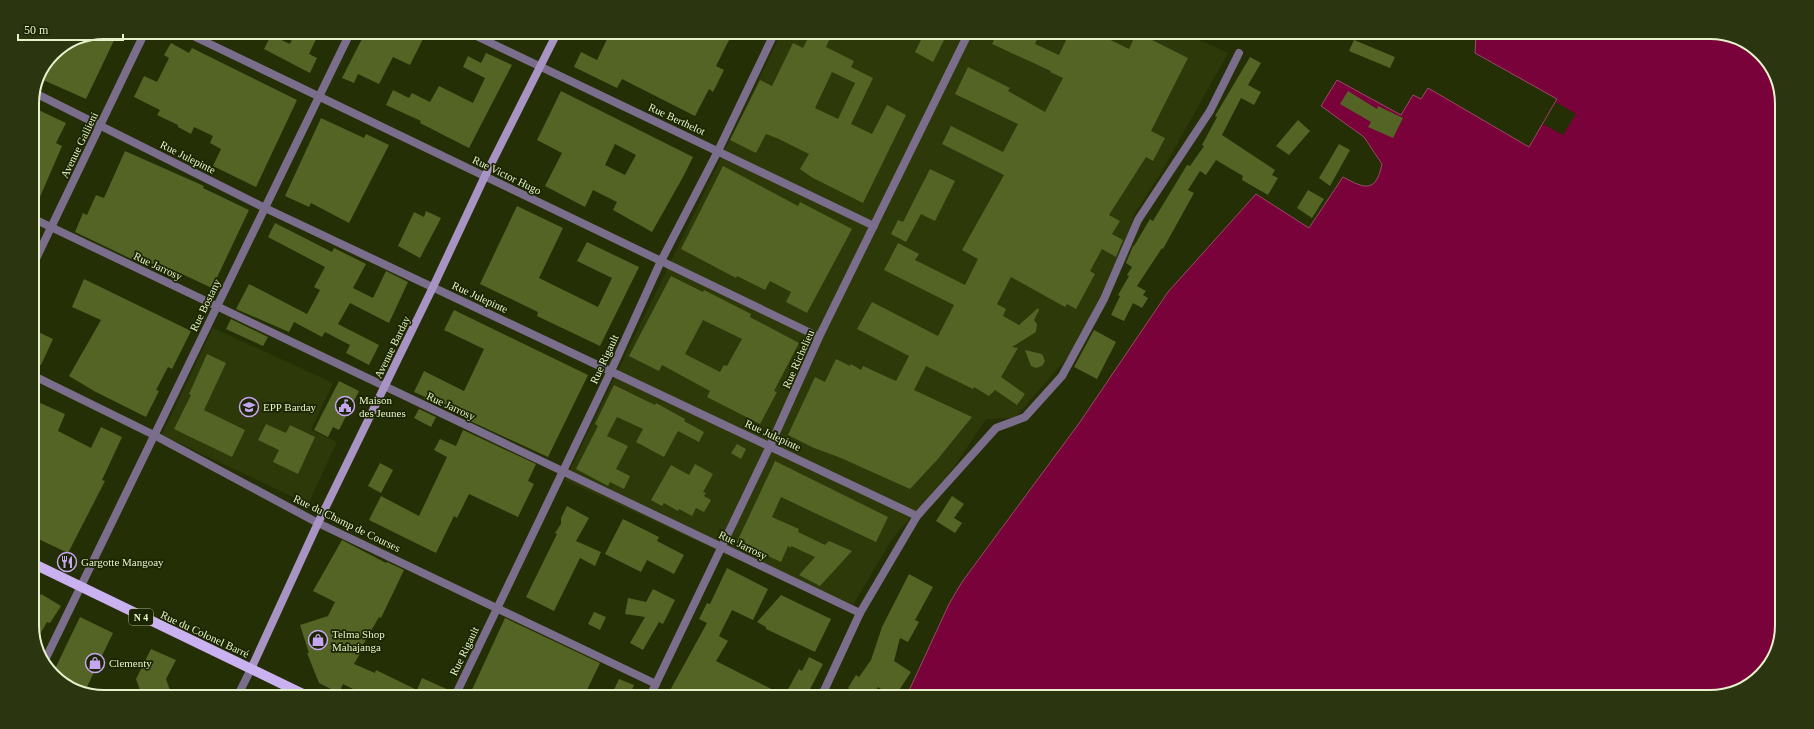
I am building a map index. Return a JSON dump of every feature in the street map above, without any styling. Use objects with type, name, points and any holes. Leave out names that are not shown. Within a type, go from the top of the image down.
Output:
[{"type":"main road","name":"Avenue Barday","points":[[251,669],[318,523],[433,287],[485,176],[555,39]]},
{"type":"main road","name":"Rue du Colonel Barré","points":[[39,566],[295,690]]},
{"type":"street","name":"Avenue Gallieni","points":[[39,252],[142,39]]},
{"type":"street","name":"Rue Victor Hugo","points":[[200,39],[819,337]]},
{"type":"street","name":"Rue Bostany","points":[[47,655],[347,39]]},
{"type":"street","name":"Rue Berthelot","points":[[482,39],[874,226]]},
{"type":"street","name":"Rue Rigault","points":[[458,690],[611,371],[661,261],[718,151],[772,39]]},
{"type":"street","name":"Rue Richelieu","points":[[653,690],[770,446],[819,337],[966,39]]},
{"type":"street","points":[[824,690],[860,613],[917,516],[996,428],[1025,417],[1062,376],[1104,299],[1138,220],[1210,111],[1239,53]]},
{"type":"street","name":"Rue Julepinte","points":[[40,95],[265,208],[917,516]]},
{"type":"street","name":"Rue Jarrosy","points":[[39,221],[860,613]]},
{"type":"street","name":"Rue du Champ de Courses","points":[[39,378],[154,435],[318,523],[656,684]]},
{"type":"street","name":"Avenue Barday","points":[[242,690],[251,669]]},
{"type":"shaded area","points":[[779,39],[1197,39],[1228,53],[1162,171],[1134,214],[1127,238],[1102,295],[1071,353],[1015,418],[986,419],[954,467],[892,539],[853,605],[738,560],[565,480]]},
{"type":"shaded area","points":[[1476,39],[1723,40],[1739,46],[1753,55],[1762,64],[1770,79],[1775,100],[1775,625],[1772,646],[1762,665],[1746,679],[1731,687],[1710,690],[909,690],[949,604],[962,582],[1080,422],[1168,292],[1256,194],[1309,228],[1343,177],[1363,186],[1373,184],[1376,180],[1380,173],[1382,164],[1364,137],[1321,106],[1337,80],[1401,115],[1413,95],[1421,99],[1428,88],[1529,147],[1557,99],[1475,53]]},
{"type":"shaded area","name":"EPP Barday","points":[[213,328],[333,383],[311,430],[337,442],[308,504],[162,435]]},
{"type":"pier","points":[[1556,102],[1576,114],[1563,135],[1543,124]]},
{"type":"building","points":[[115,39],[86,99],[44,80],[44,79],[58,58],[68,50],[91,40]]},
{"type":"building","points":[[269,39],[279,39],[290,44],[292,39],[316,39],[309,54],[317,58],[310,73],[264,49]]},
{"type":"building","points":[[362,39],[423,39],[410,65],[393,57],[379,84],[358,74],[354,83],[342,78]]},
{"type":"building","points":[[607,39],[730,39],[716,66],[724,70],[713,92],[709,89],[695,116],[622,79],[617,88],[574,67],[581,52],[597,60]]},
{"type":"building","points":[[808,39],[830,39],[826,47],[854,61],[851,67],[873,78],[851,124],[872,134],[887,105],[906,115],[863,203],[813,178],[800,169],[809,154],[779,139],[766,134],[756,153],[730,140],[760,80],[772,86],[793,43],[803,48]],"holes":[[[832,72],[855,83],[838,119],[815,108]]]},
{"type":"building","points":[[922,39],[944,39],[933,62],[915,52]]},
{"type":"building","points":[[994,39],[1037,39],[1035,44],[1059,55],[1067,39],[1108,39],[1129,49],[1134,39],[1150,39],[1188,58],[1151,131],[1165,138],[1153,161],[1146,157],[1109,215],[1120,221],[1112,234],[1123,240],[1116,257],[1102,249],[1090,271],[1095,274],[1076,309],[1067,304],[1065,307],[1011,277],[997,304],[1006,309],[1003,316],[1019,325],[1038,308],[1039,310],[1034,320],[1037,324],[1036,332],[1012,347],[1018,348],[1001,377],[1025,394],[1017,405],[995,390],[989,396],[974,387],[973,389],[926,366],[914,390],[972,417],[937,460],[910,489],[841,458],[814,448],[788,435],[815,377],[825,382],[836,359],[850,366],[851,364],[861,370],[863,366],[896,381],[909,356],[857,329],[872,302],[938,336],[954,305],[884,270],[898,243],[919,254],[915,260],[965,285],[978,259],[962,250],[1004,175],[942,144],[951,126],[1003,152],[1018,124],[955,94],[968,67],[1010,88],[1008,91],[1045,112],[1063,78],[992,44]]},
{"type":"building","points":[[1354,40],[1395,57],[1390,68],[1349,51]]},
{"type":"building","points":[[171,43],[189,53],[192,48],[297,100],[256,187],[213,166],[221,149],[210,143],[213,136],[194,127],[191,134],[178,127],[178,125],[157,115],[160,110],[134,97],[144,76],[157,82],[169,58],[164,55]]},
{"type":"building","points":[[486,53],[512,65],[469,148],[420,123],[421,121],[386,105],[393,90],[409,98],[412,93],[430,102],[439,86],[473,103],[485,78],[463,67],[468,56],[481,63]]},
{"type":"building","points":[[1250,57],[1261,63],[1248,85],[1261,92],[1254,105],[1241,98],[1222,135],[1275,170],[1272,175],[1278,178],[1268,195],[1242,180],[1243,176],[1216,160],[1206,175],[1200,171],[1188,190],[1194,193],[1163,249],[1162,248],[1137,286],[1146,291],[1143,295],[1148,298],[1142,308],[1133,303],[1124,321],[1111,315],[1120,296],[1118,295],[1129,276],[1127,275],[1132,267],[1126,263],[1133,246],[1150,219],[1153,221],[1187,165],[1190,166],[1204,146],[1202,145],[1217,117],[1215,116]]},
{"type":"building","points":[[561,91],[693,157],[652,232],[613,210],[617,202],[593,190],[585,207],[545,186],[562,153],[537,140]],"holes":[[[615,144],[636,155],[625,175],[605,165]]]},
{"type":"building","points":[[1348,91],[1377,109],[1378,106],[1403,118],[1393,138],[1368,127],[1371,122],[1340,104]]},
{"type":"building","points":[[39,110],[66,123],[56,143],[62,146],[39,199]]},
{"type":"building","points":[[321,118],[364,138],[366,134],[389,145],[349,223],[311,203],[309,207],[285,196]]},
{"type":"building","points":[[1298,120],[1310,131],[1289,155],[1276,146]]},
{"type":"building","points":[[1339,144],[1350,150],[1330,186],[1319,178]]},
{"type":"building","points":[[125,151],[204,186],[203,188],[249,210],[212,288],[169,268],[168,271],[144,260],[142,264],[75,232],[83,213],[87,215],[96,195],[104,198]]},
{"type":"building","points":[[723,166],[798,206],[800,202],[852,229],[807,313],[786,302],[791,292],[770,281],[765,290],[737,276],[736,278],[681,249]]},
{"type":"building","points":[[930,169],[955,181],[935,221],[921,214],[906,242],[891,234],[898,220],[903,222]]},
{"type":"building","points":[[1308,190],[1324,199],[1312,218],[1297,208]]},
{"type":"building","points":[[517,206],[563,228],[539,278],[598,307],[612,278],[577,261],[587,242],[639,267],[600,346],[537,316],[538,312],[480,284]]},
{"type":"building","points":[[426,211],[441,218],[420,258],[398,246],[414,212],[424,217]]},
{"type":"building","points":[[275,223],[332,252],[334,248],[366,264],[353,288],[373,298],[386,271],[408,282],[389,323],[350,303],[338,324],[379,345],[369,365],[346,353],[350,345],[325,332],[322,337],[294,322],[289,332],[236,309],[249,284],[307,314],[320,290],[314,287],[325,267],[268,237]]},
{"type":"building","points":[[671,276],[703,292],[704,290],[751,314],[750,317],[799,343],[774,391],[777,392],[760,424],[707,397],[710,391],[662,365],[659,371],[629,356]],"holes":[[[703,320],[742,339],[727,366],[724,365],[720,372],[685,354]]]},
{"type":"building","points":[[84,279],[191,331],[172,369],[168,367],[156,390],[159,391],[146,417],[94,391],[69,376],[101,320],[72,307]]},
{"type":"building","points":[[454,310],[588,375],[548,457],[468,420],[469,419],[442,406],[441,407],[424,399],[425,397],[414,392],[424,371],[464,391],[484,349],[444,330]]},
{"type":"building","points":[[231,319],[268,337],[263,346],[226,329]]},
{"type":"building","points":[[1094,330],[1116,342],[1097,379],[1074,367]]},
{"type":"building","points":[[39,332],[53,339],[41,365],[39,364]]},
{"type":"building","points":[[1025,350],[1042,354],[1045,361],[1042,366],[1036,368],[1031,366]]},
{"type":"building","points":[[207,354],[226,363],[204,410],[245,430],[232,457],[174,429],[191,395],[189,394]]},
{"type":"building","points":[[339,381],[359,391],[339,430],[333,427],[328,437],[314,430]]},
{"type":"building","points":[[614,385],[655,405],[656,403],[685,419],[684,421],[704,432],[699,442],[678,431],[664,457],[636,442],[643,429],[617,417],[607,436],[628,446],[616,469],[630,476],[624,489],[610,482],[608,486],[576,469],[598,426],[595,424]]},
{"type":"building","points":[[39,402],[65,414],[58,431],[91,448],[101,427],[122,437],[102,480],[105,481],[68,553],[39,539]]},
{"type":"building","points":[[419,409],[436,417],[431,427],[414,418]]},
{"type":"building","points":[[266,424],[286,433],[290,425],[315,437],[298,474],[273,462],[279,450],[258,440]]},
{"type":"building","points":[[463,430],[536,464],[528,481],[534,484],[518,517],[469,494],[457,518],[454,516],[436,553],[369,520],[381,496],[419,516],[447,457],[434,450],[440,439],[456,446]]},
{"type":"building","points":[[737,444],[746,449],[741,459],[731,453]]},
{"type":"building","points":[[775,461],[888,517],[876,542],[781,497],[772,517],[799,529],[798,532],[825,545],[829,541],[852,551],[820,586],[799,575],[815,557],[788,546],[781,562],[757,551],[756,552],[736,544]]},
{"type":"building","points":[[380,463],[393,470],[381,493],[368,486]]},
{"type":"building","points":[[695,464],[713,474],[703,492],[706,493],[704,496],[711,500],[704,512],[696,508],[692,516],[679,509],[678,511],[664,503],[662,506],[651,500],[671,465],[689,475]]},
{"type":"building","points":[[952,496],[964,504],[954,518],[962,523],[955,533],[936,521]]},
{"type":"building","points":[[567,506],[589,518],[576,541],[601,552],[595,566],[580,558],[554,611],[526,597],[557,534],[555,533],[561,524],[561,518]]},
{"type":"building","points":[[623,519],[659,537],[657,541],[684,555],[674,574],[647,560],[641,572],[605,554]]},
{"type":"building","points":[[342,540],[386,563],[387,562],[404,570],[381,618],[379,617],[360,650],[362,650],[354,664],[375,673],[376,670],[417,690],[355,690],[343,684],[340,690],[333,690],[319,683],[307,653],[309,653],[300,625],[328,616],[335,602],[313,591]]},
{"type":"building","points":[[727,568],[768,589],[753,620],[732,610],[719,636],[728,641],[716,661],[773,690],[670,690],[707,623],[699,619],[707,603],[710,604]]},
{"type":"building","points":[[909,574],[933,587],[915,620],[919,622],[908,642],[900,638],[894,661],[911,672],[899,690],[882,690],[878,687],[876,690],[851,690],[848,688],[856,675],[859,677],[871,660],[882,627]]},
{"type":"building","points":[[653,589],[675,600],[663,624],[659,622],[643,650],[630,643],[645,617],[625,614],[628,598],[646,602]]},
{"type":"building","points":[[41,594],[61,606],[50,623],[47,622],[40,634],[39,629],[39,597]]},
{"type":"building","points":[[781,595],[831,619],[815,652],[766,629],[766,627],[757,622]]},
{"type":"building","points":[[594,612],[606,617],[600,630],[588,624]]},
{"type":"building","points":[[80,617],[113,633],[86,688],[68,679],[55,668]]},
{"type":"building","points":[[505,618],[600,663],[587,690],[472,690]]},
{"type":"building","points":[[151,649],[176,660],[166,679],[170,690],[140,690],[136,679]]},
{"type":"building","points":[[809,657],[823,664],[810,690],[788,690],[799,669],[802,671]]},
{"type":"building","points":[[422,678],[449,690],[417,690]]},
{"type":"building","points":[[619,679],[634,685],[632,690],[614,690]]},
{"type":"place","name":"Maison des Jeunes","points":[[345,406]]},
{"type":"place","name":"EPP Barday","points":[[249,407]]},
{"type":"place","name":"Gargotte Mangoay","points":[[67,562]]},
{"type":"place","name":"Telma Shop Mahajanga","points":[[318,640]]},
{"type":"place","name":"Clementy","points":[[95,663]]}]
